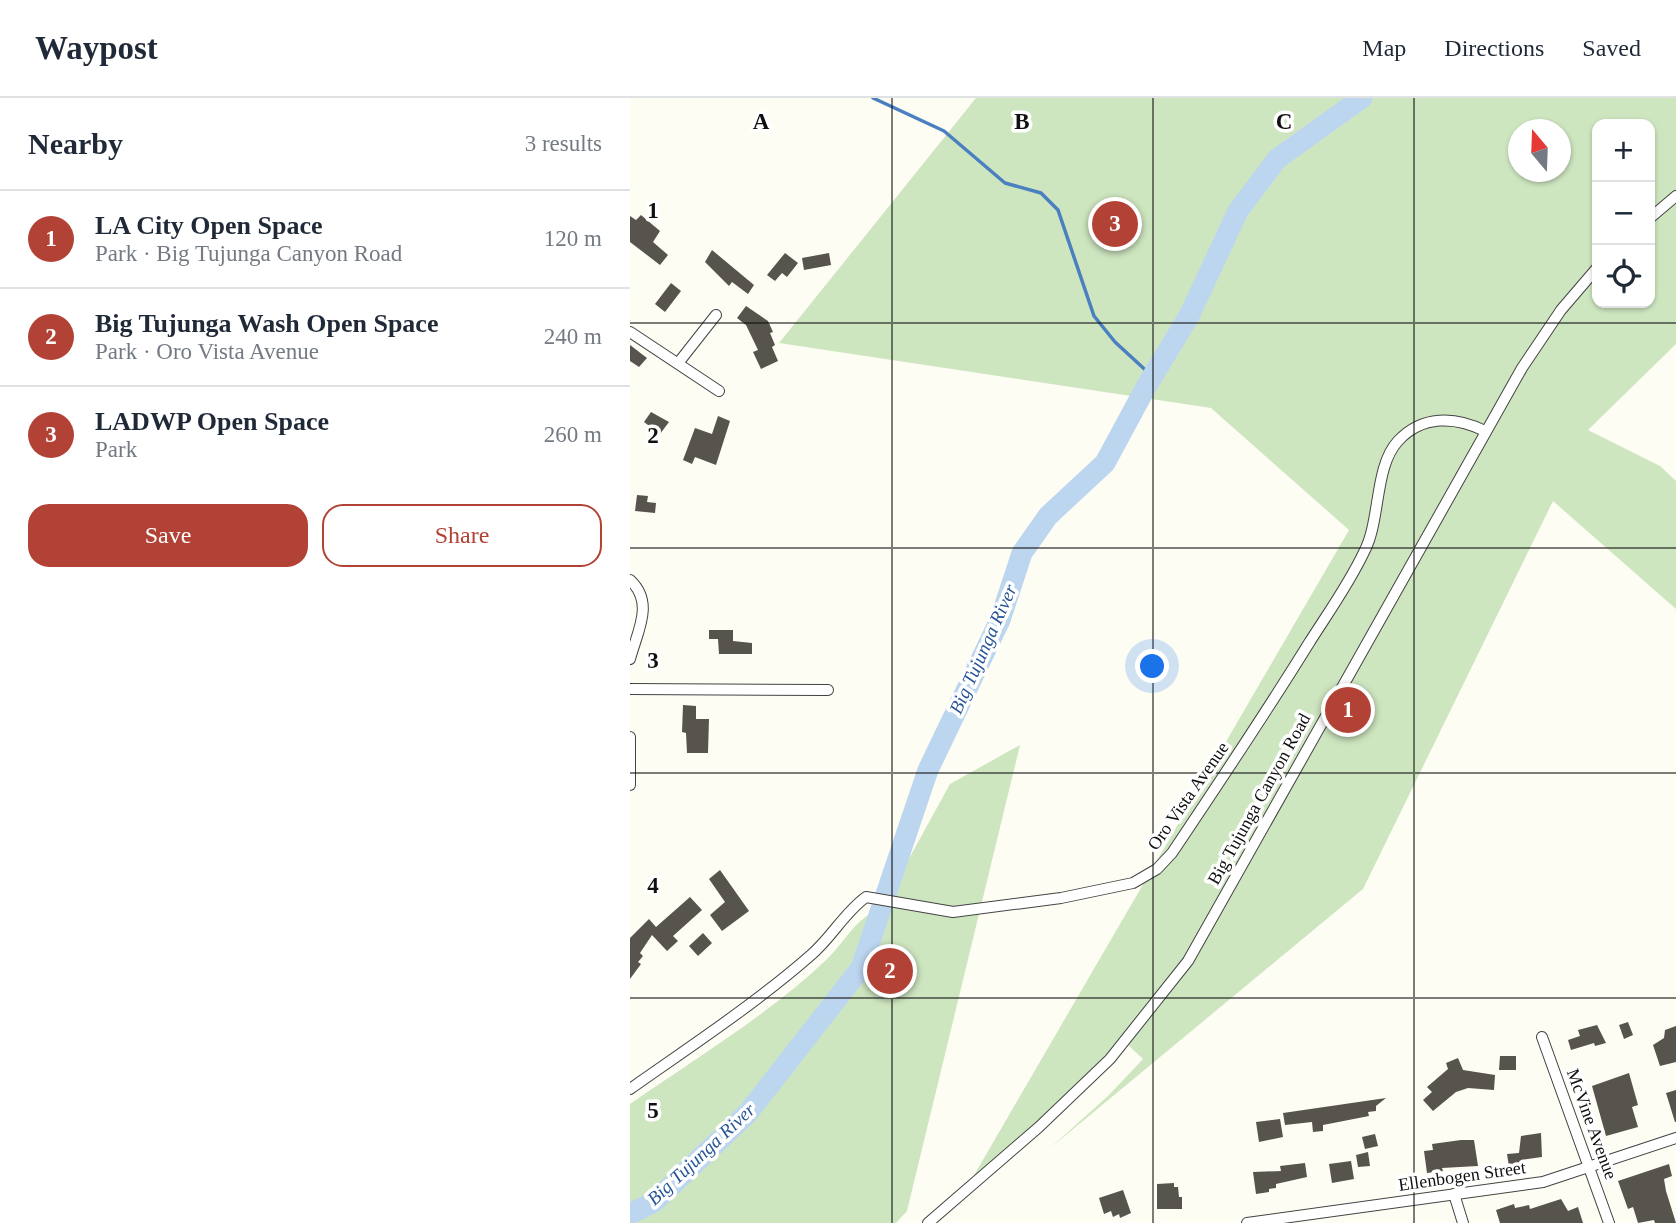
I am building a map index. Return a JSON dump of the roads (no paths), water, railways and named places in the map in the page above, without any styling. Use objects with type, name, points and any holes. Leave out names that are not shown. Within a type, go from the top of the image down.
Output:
[{"type":"street","points":[[1655,214],[1676,196]]},
{"type":"street","name":"Big Tujunga Canyon Road","points":[[928,1223],[1102,1067],[1141,1024],[1188,961],[1485,431],[1560,310],[1592,274]]},
{"type":"street","points":[[679,362],[716,316]]},
{"type":"street","points":[[630,332],[719,391]]},
{"type":"street","name":"Oro Vista Avenue","points":[[630,1089],[784,977],[814,952],[835,930],[848,911],[866,897],[953,912],[1099,892],[1133,883],[1157,869],[1172,853],[1256,729],[1365,552],[1377,516],[1383,472],[1396,444],[1419,425],[1433,421],[1461,422],[1485,431]]},
{"type":"street","points":[[630,580],[642,596],[644,608],[630,659]]},
{"type":"street","points":[[630,689],[828,690]]},
{"type":"street","points":[[630,737],[630,785]]},
{"type":"street","name":"McVine Avenue","points":[[1542,1037],[1608,1223]]},
{"type":"street","name":"Ellenbogen Street","points":[[1247,1223],[1319,1218],[1454,1194],[1544,1182],[1676,1138]]},
{"type":"street","points":[[1454,1194],[1463,1223]]},
{"type":"waterway","points":[[873,98],[944,131],[1005,183],[1041,193],[1058,210],[1094,316],[1115,342],[1152,376]]},
{"type":"waterway","name":"Big Tujunga River","points":[[630,1214],[654,1202],[747,1114],[861,968],[928,770],[1000,620],[1022,553],[1048,516],[1105,463],[1146,387],[1189,316],[1238,211],[1277,159],[1362,98]]},
{"type":"place","name":"LADWP Open Space","points":[[1115,224]]},
{"type":"place","name":"LA City Open Space","points":[[1348,710]]},
{"type":"place","name":"Big Tujunga Wash Open Space","points":[[890,971]]}]
